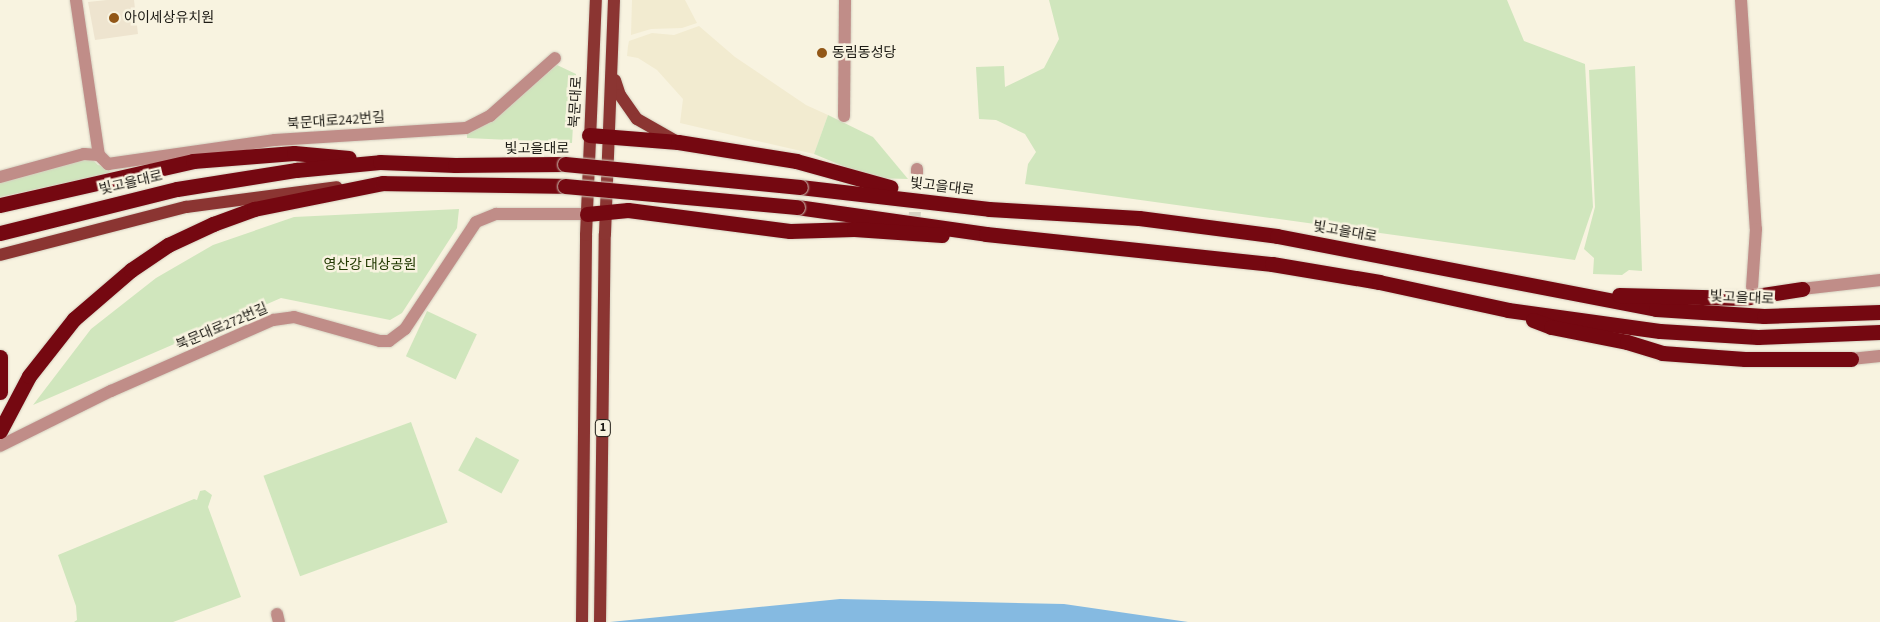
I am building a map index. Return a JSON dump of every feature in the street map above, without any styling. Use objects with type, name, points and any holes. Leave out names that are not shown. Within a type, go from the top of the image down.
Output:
[{"type":"highway","points":[[589,135],[678,142],[796,160],[873,185],[929,192],[989,209]]},
{"type":"highway","points":[[0,205],[202,160],[294,153],[380,162]]},
{"type":"highway","name":"빛고을대로","points":[[0,233],[195,186],[380,162],[454,166],[565,164],[800,186],[989,209],[1139,218],[1277,236],[1569,293],[1675,310],[1764,316],[1880,312]]},
{"type":"highway","points":[[0,431],[44,354],[74,319],[102,293],[168,245],[254,209],[383,183],[565,186],[797,207],[986,234],[1272,264],[1379,282],[1508,310],[1660,330],[1758,337],[1880,332]]},
{"type":"highway","points":[[587,214],[628,210],[790,230],[854,228],[922,236],[986,234]]},
{"type":"highway","points":[[1569,293],[1743,298],[1802,289]]},
{"type":"highway","points":[[1508,310],[1551,327],[1627,342],[1662,353],[1745,359],[1850,359]]},
{"type":"highway","points":[[0,357],[0,392]]},
{"type":"main road","name":"북문대로","points":[[582,622],[586,235],[596,0]]},
{"type":"main road","name":"1","points":[[600,622],[605,234],[614,0]]},
{"type":"main road","points":[[612,70],[620,96],[637,119],[678,142]]},
{"type":"main road","points":[[0,255],[194,206],[302,189],[383,183]]},
{"type":"street","points":[[76,0],[99,155]]},
{"type":"street","points":[[844,116],[845,0]]},
{"type":"street","points":[[1741,0],[1756,229],[1752,288]]},
{"type":"street","name":"북문대로242번길","points":[[0,177],[84,154],[99,155],[108,164],[123,164],[275,140],[466,128],[490,116],[555,58]]},
{"type":"street","name":"북문대로272번길","points":[[0,446],[111,391],[273,320],[294,317],[380,342],[389,341],[406,329],[476,222],[496,214],[587,214]]},
{"type":"street","points":[[1802,289],[1880,280]]},
{"type":"street","points":[[1850,359],[1880,356]]},
{"type":"shaded area","name":"아이세상유치원","points":[[134,0],[138,34],[95,40],[88,2]]},
{"type":"shaded area","points":[[632,0],[685,0],[697,23],[682,28],[651,29],[631,35]]},
{"type":"shaded area","points":[[699,26],[735,57],[806,105],[828,115],[814,154],[680,123],[683,99],[657,70],[638,58],[627,56],[628,46],[629,41],[652,33],[674,35]]},
{"type":"green space","points":[[1049,0],[1507,0],[1524,41],[1585,64],[1593,207],[1575,260],[1025,184],[1028,164],[1036,152],[1025,134],[996,120],[979,119],[976,67],[1004,66],[1005,87],[1044,68],[1059,39]]},
{"type":"green space","points":[[557,65],[576,74],[572,143],[467,138],[467,132],[490,121]]},
{"type":"green space","points":[[1635,66],[1642,271],[1629,270],[1622,275],[1593,274],[1594,258],[1584,249],[1595,207],[1589,70]]},
{"type":"green space","points":[[828,115],[873,137],[908,179],[872,178],[814,154]]},
{"type":"green space","points":[[91,158],[98,165],[108,167],[111,173],[0,197],[0,182]]},
{"type":"green space","name":"영산강 대상공원","points":[[459,209],[457,228],[402,313],[390,320],[281,298],[33,405],[91,329],[156,278],[213,245],[294,217]]},
{"type":"green space","points":[[427,311],[477,334],[456,380],[406,356]]},
{"type":"green space","points":[[411,422],[448,523],[300,576],[263,476]]},
{"type":"green space","points":[[476,437],[519,460],[501,494],[458,471]]},
{"type":"green space","points":[[205,490],[212,495],[208,507],[241,597],[173,622],[74,622],[77,620],[76,606],[58,555],[194,499],[197,500],[200,491]]},
{"type":"water","points":[[840,599],[1064,604],[1188,622],[610,622]]},
{"type":"tunnel","points":[[913,242],[917,180]]},
{"type":"place","name":"아이세상유치원","points":[[114,18]]},
{"type":"place","name":"동림동성당","points":[[822,53]]}]
